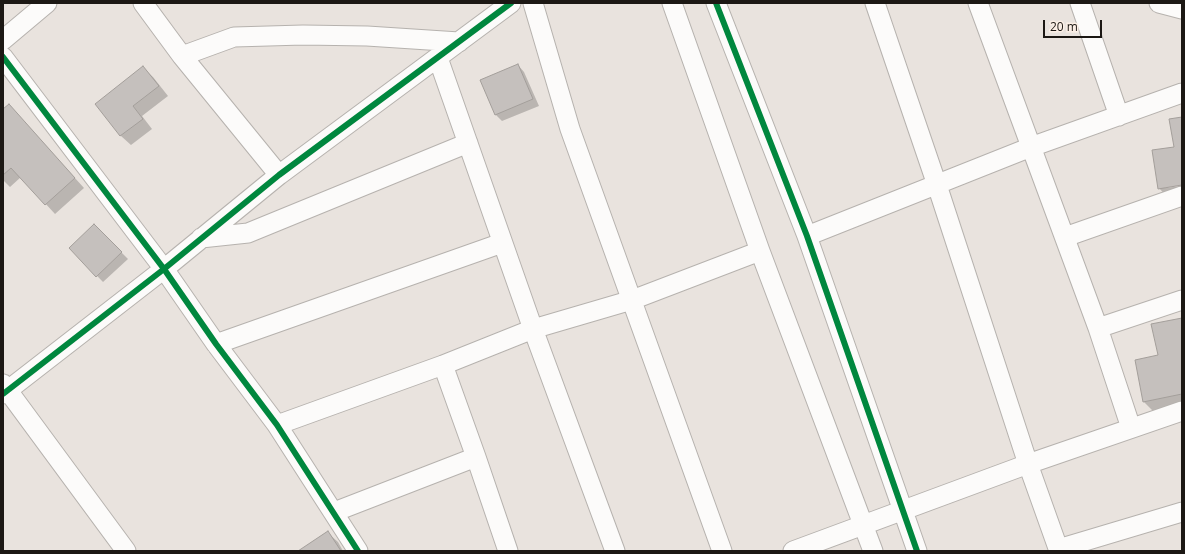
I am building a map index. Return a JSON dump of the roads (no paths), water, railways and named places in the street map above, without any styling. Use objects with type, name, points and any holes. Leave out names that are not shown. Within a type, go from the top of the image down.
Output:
[{"type":"street","points":[[3,40],[47,3]]},
{"type":"street","points":[[143,3],[182,56],[279,175]]},
{"type":"street","points":[[126,551],[5,389],[164,269],[279,175],[511,3]]},
{"type":"street","points":[[533,3],[570,128],[722,551]]},
{"type":"street","points":[[672,3],[760,251],[873,551]]},
{"type":"street","points":[[716,3],[807,236],[917,551]]},
{"type":"street","points":[[875,3],[938,185],[1028,464],[1058,550],[1182,512]]},
{"type":"street","points":[[978,3],[1098,328],[1131,428]]},
{"type":"street","points":[[1080,3],[1119,116]]},
{"type":"street","points":[[1159,3],[1182,9]]},
{"type":"street","points":[[182,56],[234,37],[367,36],[459,42]]},
{"type":"street","points":[[3,57],[164,269],[216,344],[277,425],[358,551]]},
{"type":"street","points":[[438,58],[502,243],[615,551]]},
{"type":"street","points":[[807,236],[1031,147],[1182,93]]},
{"type":"street","points":[[201,238],[248,233],[468,144]]},
{"type":"street","points":[[1065,237],[1182,196]]},
{"type":"street","points":[[216,344],[502,243]]},
{"type":"street","points":[[277,425],[443,365],[533,329],[632,300],[760,251]]},
{"type":"street","points":[[1098,328],[1182,300]]},
{"type":"street","points":[[443,365],[476,457],[503,549]]},
{"type":"street","points":[[793,551],[1028,464],[1182,411]]},
{"type":"street","points":[[334,512],[476,457]]}]
